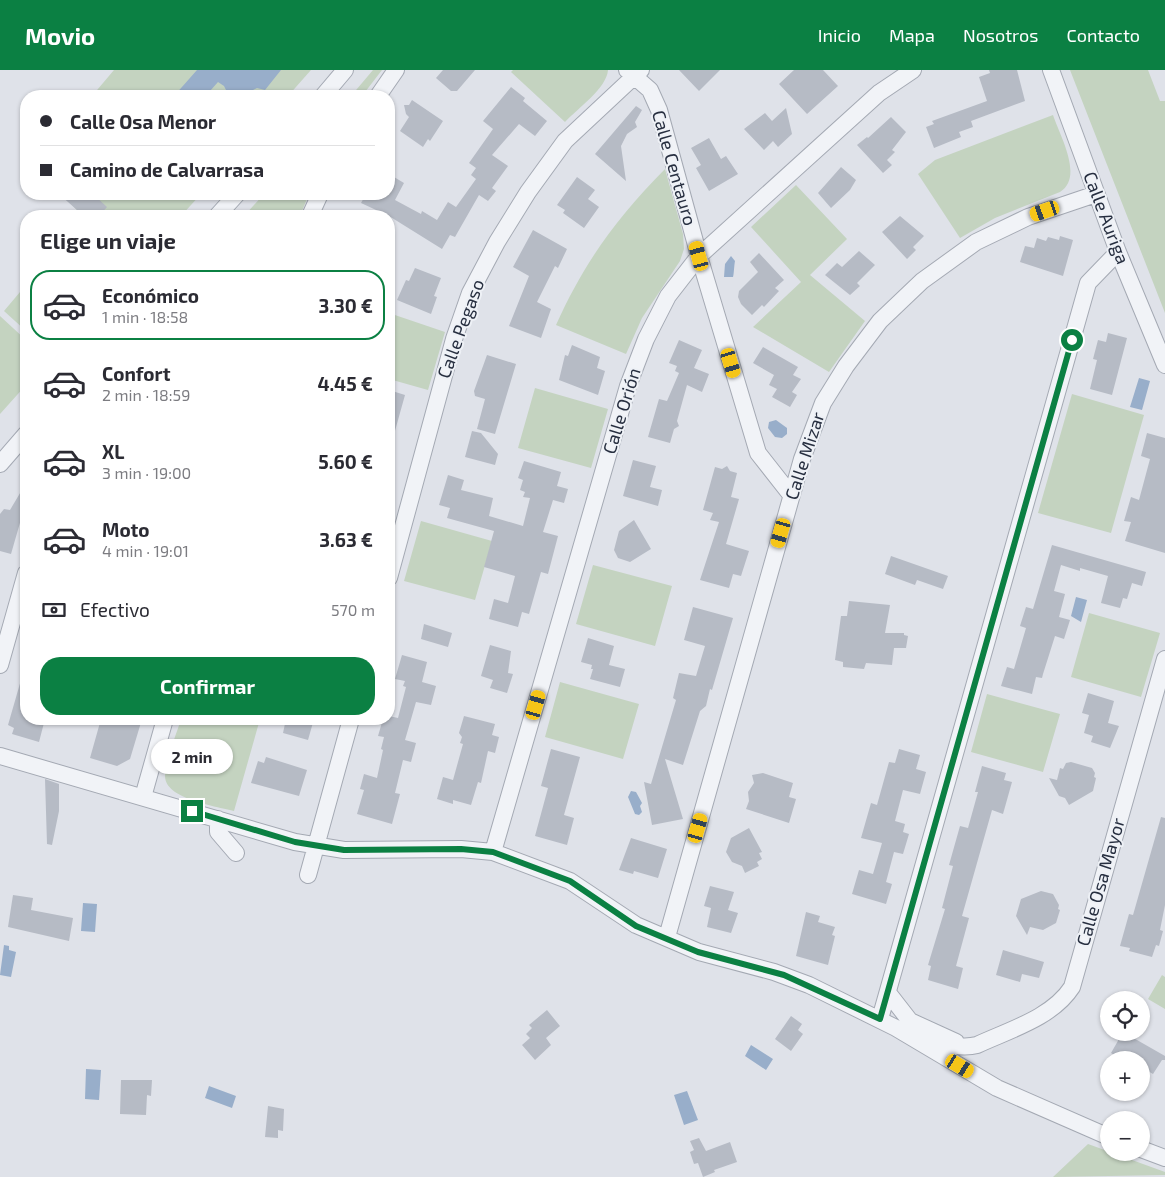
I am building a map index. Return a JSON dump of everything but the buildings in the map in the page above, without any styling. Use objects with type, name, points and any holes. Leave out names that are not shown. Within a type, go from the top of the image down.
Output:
[{"type":"street","points":[[328,90],[345,70]]},
{"type":"street","points":[[382,90],[396,70]]},
{"type":"street","name":"Calle Orión","points":[[493,852],[628,386],[646,339],[668,296],[699,256],[879,93],[913,70]]},
{"type":"street","name":"Calle Auriga","points":[[1051,70],[1118,252],[1165,365]]},
{"type":"street","name":"Calle Centauro","points":[[634,72],[650,90],[659,110],[699,256],[758,453],[791,495]]},
{"type":"street","name":"Calle Pegaso","points":[[395,556],[454,339],[470,293],[497,242],[565,141],[634,72]]},
{"type":"street","name":"Calle Mizar","points":[[667,937],[791,495],[802,459],[823,404],[846,366],[880,321],[922,281],[976,242],[1028,217],[1096,194]]},
{"type":"street","points":[[222,210],[232,200]]},
{"type":"street","points":[[880,1019],[889,994],[1088,283],[1118,252]]},
{"type":"street","points":[[0,464],[20,441]]},
{"type":"street","points":[[0,665],[20,594]]},
{"type":"street","name":"Calle Osa Mayor","points":[[967,1048],[1052,1010],[1072,987],[1165,659]]},
{"type":"street","points":[[143,797],[163,725]]},
{"type":"street","points":[[308,875],[349,725]]},
{"type":"street","points":[[0,756],[295,842],[344,850],[461,849],[493,852],[570,881],[636,926],[667,937],[698,952],[784,975],[880,1019],[907,1027],[937,1032],[967,1048]]},
{"type":"street","points":[[218,819],[218,832],[236,853]]},
{"type":"street","points":[[889,994],[907,1027],[924,1044],[997,1088],[1100,1133]]},
{"type":"street","points":[[924,1044],[927,1035],[937,1032]]},
{"type":"street","points":[[924,1044],[940,1043],[967,1048]]},
{"type":"street","points":[[1150,1152],[1165,1158]]},
{"type":"green space","points":[[114,70],[311,70],[293,90],[97,90]]},
{"type":"green space","points":[[373,70],[382,70],[367,90],[356,90]]},
{"type":"green space","points":[[513,70],[608,70],[603,84],[565,122],[511,72]]},
{"type":"green space","points":[[1070,70],[1148,70],[1160,101],[1165,101],[1165,313]]},
{"type":"green space","points":[[1053,115],[1068,156],[1070,177],[1067,185],[1060,192],[995,218],[960,238],[918,174],[935,160]]},
{"type":"green space","points":[[665,169],[683,234],[684,249],[680,261],[642,318],[626,354],[556,325],[578,281],[603,242],[631,205]]},
{"type":"green space","points":[[796,185],[847,239],[810,275],[865,321],[829,372],[753,327],[801,282],[751,227]]},
{"type":"green space","points":[[67,200],[196,200],[186,210],[77,210]]},
{"type":"green space","points":[[259,200],[307,200],[302,210],[249,210]]},
{"type":"green space","points":[[20,292],[20,326],[4,311]]},
{"type":"green space","points":[[395,315],[445,332],[428,390],[395,381]]},
{"type":"green space","points":[[0,316],[20,334],[20,392],[0,414]]},
{"type":"green space","points":[[535,388],[608,409],[591,468],[518,448]]},
{"type":"green space","points":[[1072,394],[1144,415],[1111,533],[1038,513]]},
{"type":"green space","points":[[421,521],[492,541],[475,600],[404,581]]},
{"type":"green space","points":[[593,565],[672,586],[655,646],[576,624]]},
{"type":"green space","points":[[1089,613],[1160,633],[1141,697],[1071,677]]},
{"type":"green space","points":[[560,682],[639,704],[623,759],[545,737]]},
{"type":"green space","points":[[987,694],[1060,714],[1043,772],[971,752]]},
{"type":"green space","points":[[179,725],[258,725],[234,811],[204,804],[182,796],[167,784],[165,776]]},
{"type":"green space","points":[[1162,975],[1165,977],[1165,1009],[1150,1000],[1150,996]]},
{"type":"green space","points":[[1088,1144],[1100,1148],[1100,1161],[1135,1161],[1165,1172],[1165,1175],[1053,1177]]},
{"type":"water","points":[[197,70],[281,70],[265,90],[257,88],[253,90],[226,90],[218,82],[211,90],[179,90]]},
{"type":"water","points":[[731,256],[735,261],[733,277],[724,277],[725,264]]},
{"type":"water","points":[[1139,378],[1150,381],[1142,410],[1130,407]]},
{"type":"water","points":[[776,420],[787,428],[787,434],[782,438],[775,437],[768,428],[769,422]]},
{"type":"water","points":[[1076,597],[1087,600],[1081,622],[1071,616]]},
{"type":"water","points":[[631,791],[636,792],[642,803],[640,806],[642,812],[639,815],[635,814],[628,797]]},
{"type":"water","points":[[83,903],[97,904],[95,932],[81,931]]},
{"type":"water","points":[[4,945],[9,946],[9,950],[16,952],[11,977],[0,975]]},
{"type":"water","points":[[751,1045],[773,1059],[766,1070],[745,1056]]},
{"type":"water","points":[[86,1069],[101,1070],[99,1100],[85,1099]]},
{"type":"water","points":[[209,1086],[236,1096],[232,1108],[205,1098]]},
{"type":"water","points":[[687,1091],[698,1120],[684,1125],[674,1095]]},
{"type":"route","points":[[192,811],[295,842],[344,850],[461,849],[493,852],[570,881],[636,926],[667,937],[698,952],[784,975],[880,1019],[1072,340]]}]
